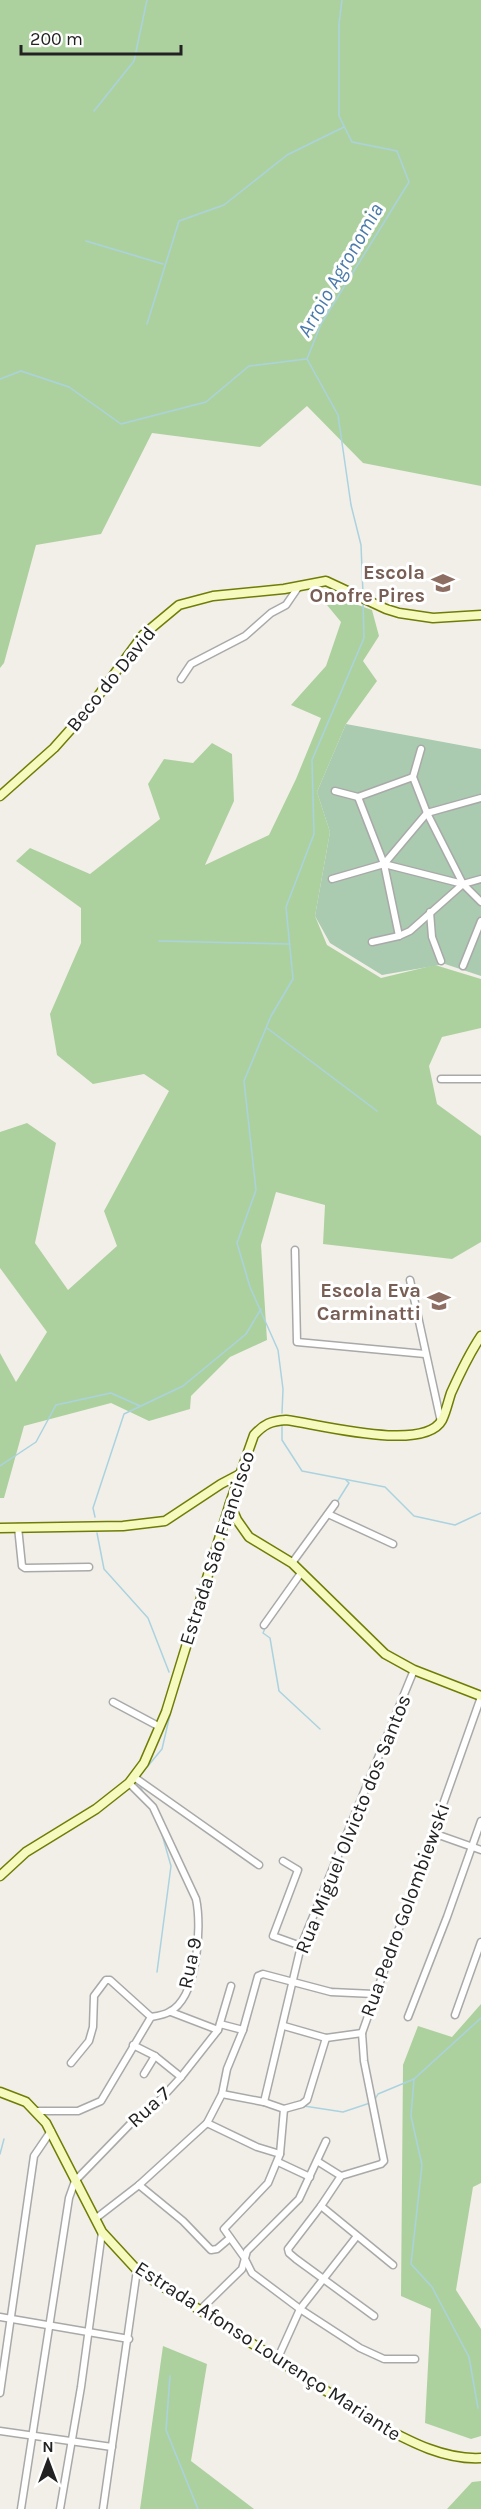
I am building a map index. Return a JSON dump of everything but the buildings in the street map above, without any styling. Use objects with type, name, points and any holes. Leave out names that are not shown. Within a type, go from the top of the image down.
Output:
[{"type":"main road","name":"Beco do David","points":[[0,796],[54,748],[87,711],[143,635],[176,607],[213,596],[332,582],[386,609],[399,613],[433,618],[481,615]]},
{"type":"main road","points":[[441,1422],[460,1371],[481,1336]]},
{"type":"main road","name":"Estrada São Francisco","points":[[0,1876],[26,1852],[96,1809],[134,1780],[152,1748],[160,1727],[230,1503],[254,1435],[260,1428],[270,1422],[295,1421],[389,1437],[420,1434],[431,1430],[441,1422]]},
{"type":"main road","points":[[0,1528],[123,1526],[165,1521],[240,1474]]},
{"type":"main road","points":[[230,1503],[237,1520],[249,1537],[292,1563],[385,1654],[414,1670],[481,1696]]},
{"type":"main road","name":"Estrada Afonso Lourenço Mariante","points":[[0,2092],[26,2102],[37,2111],[52,2130],[102,2232],[137,2270],[314,2385],[413,2443],[445,2454],[481,2458]]},
{"type":"street","points":[[181,679],[191,664],[245,636],[271,613],[286,605],[299,586]]},
{"type":"street","points":[[421,750],[413,777],[427,813],[463,884],[481,902]]},
{"type":"street","points":[[335,791],[358,797],[413,777]]},
{"type":"street","points":[[358,797],[384,864],[399,936]]},
{"type":"street","points":[[384,864],[427,813],[481,798]]},
{"type":"street","points":[[332,879],[384,864],[463,884]]},
{"type":"street","points":[[372,942],[410,931],[463,884],[481,879]]},
{"type":"street","points":[[430,912],[432,937],[441,961]]},
{"type":"street","points":[[463,966],[481,921]]},
{"type":"street","points":[[441,1079],[481,1079]]},
{"type":"street","points":[[295,1250],[297,1342],[425,1354]]},
{"type":"street","points":[[410,1280],[441,1422]]},
{"type":"street","points":[[292,1563],[335,1504]]},
{"type":"street","points":[[328,1514],[393,1544]]},
{"type":"street","points":[[18,1527],[22,1566],[25,1569],[89,1567]]},
{"type":"street","points":[[264,1625],[301,1573]]},
{"type":"street","name":"Rua Miguel Olvicto dos Santos","points":[[264,2102],[284,2026],[301,1946],[414,1670]]},
{"type":"street","name":"Rua Pedro Golombiewski","points":[[341,2176],[382,2163],[383,2153],[364,2061],[362,2033],[481,1696]]},
{"type":"street","points":[[113,1702],[160,1727]]},
{"type":"street","points":[[134,1780],[259,1865]]},
{"type":"street","name":"Rua 9","points":[[134,1780],[153,1808],[196,1899],[199,1913],[191,1979],[187,1992],[171,2012],[151,2017]]},
{"type":"street","points":[[408,2017],[481,1821]]},
{"type":"street","points":[[434,1833],[481,1850]]},
{"type":"street","points":[[283,1861],[298,1870],[273,1936],[301,1946]]},
{"type":"street","points":[[455,2015],[481,1942]]},
{"type":"street","points":[[95,2219],[139,2185],[207,2124],[222,2094],[227,2069],[243,2030],[258,1976],[263,1974],[331,1992],[374,1995]]},
{"type":"street","points":[[37,2111],[78,2111],[101,2101],[151,2017],[110,1980],[106,1980],[94,1996],[93,2028],[89,2041],[71,2063]]},
{"type":"street","points":[[219,2027],[231,1986]]},
{"type":"street","points":[[171,2012],[219,2027],[243,2030]]},
{"type":"street","points":[[284,2026],[326,2038],[362,2033]]},
{"type":"street","name":"Rua 7","points":[[75,2181],[119,2134],[138,2116],[158,2102],[181,2077],[219,2027]]},
{"type":"street","points":[[222,2094],[264,2102],[284,2109],[302,2104],[308,2100],[326,2038]]},
{"type":"street","points":[[133,2044],[155,2056],[181,2077]]},
{"type":"street","points":[[144,2074],[155,2056]]},
{"type":"street","points":[[284,2109],[280,2154],[268,2183],[225,2229],[252,2273],[300,2309],[360,2348],[384,2359],[415,2359]]},
{"type":"street","points":[[207,2124],[257,2147],[280,2154]]},
{"type":"street","points":[[0,2393],[34,2156],[52,2130]]},
{"type":"street","points":[[199,2311],[242,2269],[244,2257],[299,2199],[326,2141]]},
{"type":"street","points":[[317,2161],[341,2176],[288,2251],[322,2279],[374,2316]]},
{"type":"street","points":[[278,2162],[310,2177]]},
{"type":"street","points":[[21,2509],[69,2198],[75,2181]]},
{"type":"street","points":[[139,2185],[183,2221],[211,2250],[217,2249],[230,2238]]},
{"type":"street","points":[[321,2206],[393,2265]]},
{"type":"street","points":[[60,2509],[102,2232]]},
{"type":"street","points":[[277,2360],[300,2309],[357,2236]]},
{"type":"street","points":[[103,2509],[137,2270]]},
{"type":"street","points":[[0,2317],[129,2338]]},
{"type":"street","points":[[0,2431],[112,2447]]},
{"type":"green space","points":[[0,0],[481,0],[481,486],[363,463],[307,406],[260,447],[152,433],[101,534],[36,545],[4,663],[0,668]]},
{"type":"green space","points":[[319,591],[372,610],[379,636],[363,661],[377,681],[346,724],[317,792],[330,832],[315,916],[327,945],[381,978],[435,965],[481,979],[481,1028],[442,1037],[429,1066],[437,1104],[481,1136],[481,1242],[452,1259],[323,1244],[325,1205],[276,1192],[261,1245],[267,1340],[230,1357],[191,1396],[190,1409],[149,1421],[111,1403],[24,1426],[4,1498],[0,1498],[0,1353],[16,1382],[47,1332],[0,1268],[0,1132],[27,1123],[56,1143],[35,1243],[68,1290],[117,1246],[104,1211],[169,1091],[144,1074],[93,1084],[57,1055],[50,1014],[81,943],[81,908],[16,861],[30,848],[90,874],[160,819],[148,784],[164,759],[193,763],[212,743],[232,754],[234,801],[205,865],[269,835],[296,779],[321,718],[291,705],[326,666],[341,622],[322,599]]},
{"type":"green space","points":[[346,724],[481,749],[481,976],[445,964],[382,975],[330,943],[315,916],[330,832],[317,792]]},
{"type":"green space","points":[[481,2004],[481,2183],[473,2187],[456,2290],[481,2329],[481,2436],[471,2439],[425,2423],[431,2309],[401,2296],[403,2065],[418,2026],[452,2037]]},
{"type":"green space","points":[[163,2346],[207,2364],[191,2461],[254,2509],[140,2509]]},
{"type":"green space","points":[[481,2481],[481,2509],[447,2509],[472,2482]]},
{"type":"waterway","points":[[94,111],[134,61],[147,0]]},
{"type":"waterway","name":"Arroio Agronomia","points":[[342,0],[339,24],[339,116],[352,142],[397,151],[409,182],[321,324],[307,359],[338,415],[351,505],[361,545],[363,594]]},
{"type":"waterway","points":[[147,324],[179,221],[224,205],[287,155],[344,127]]},
{"type":"waterway","points":[[86,241],[163,264]]},
{"type":"waterway","points":[[0,379],[21,371],[69,387],[121,424],[206,402],[249,366],[306,359]]},
{"type":"waterway","name":"Arroio Agronomia","points":[[282,1413],[283,1389],[278,1350],[250,1287],[237,1243],[256,1190],[244,1081],[271,1016],[293,979],[286,907],[314,834],[312,760],[364,638],[363,602]]},
{"type":"waterway","points":[[159,941],[290,944]]},
{"type":"waterway","points":[[267,1028],[377,1111]]},
{"type":"waterway","points":[[95,1517],[93,1508],[124,1414],[183,1386],[246,1334],[261,1309]]},
{"type":"waterway","points":[[0,1466],[36,1442],[56,1405],[111,1393],[140,1406]]},
{"type":"waterway","name":"Arroio Agronomia","points":[[282,1425],[282,1440],[302,1471],[385,1487],[414,1516],[455,1525],[481,1513]]},
{"type":"waterway","points":[[337,1502],[349,1483],[346,1480]]},
{"type":"waterway","points":[[97,1533],[104,1569],[148,1618],[169,1672]]},
{"type":"waterway","points":[[266,1626],[263,1633],[270,1638],[279,1691],[320,1729]]},
{"type":"waterway","points":[[138,1778],[162,1749],[172,1706]]},
{"type":"waterway","points":[[138,1782],[144,1794]]},
{"type":"waterway","points":[[157,1972],[171,1866],[161,1831]]},
{"type":"waterway","points":[[478,2408],[469,2357],[432,2287],[411,2264],[422,2165],[411,2116],[414,2079],[481,2018]]},
{"type":"waterway","points":[[374,2101],[378,2094],[414,2079]]},
{"type":"waterway","points":[[304,2106],[343,2112],[370,2103]]},
{"type":"waterway","points":[[0,2154],[4,2139]]},
{"type":"waterway","points":[[170,2376],[166,2430],[198,2509]]},
{"type":"place","name":"Escola Onofre Pires","points":[[443,583]]},
{"type":"place","name":"Escola Eva Carminatti","points":[[439,1301]]}]
